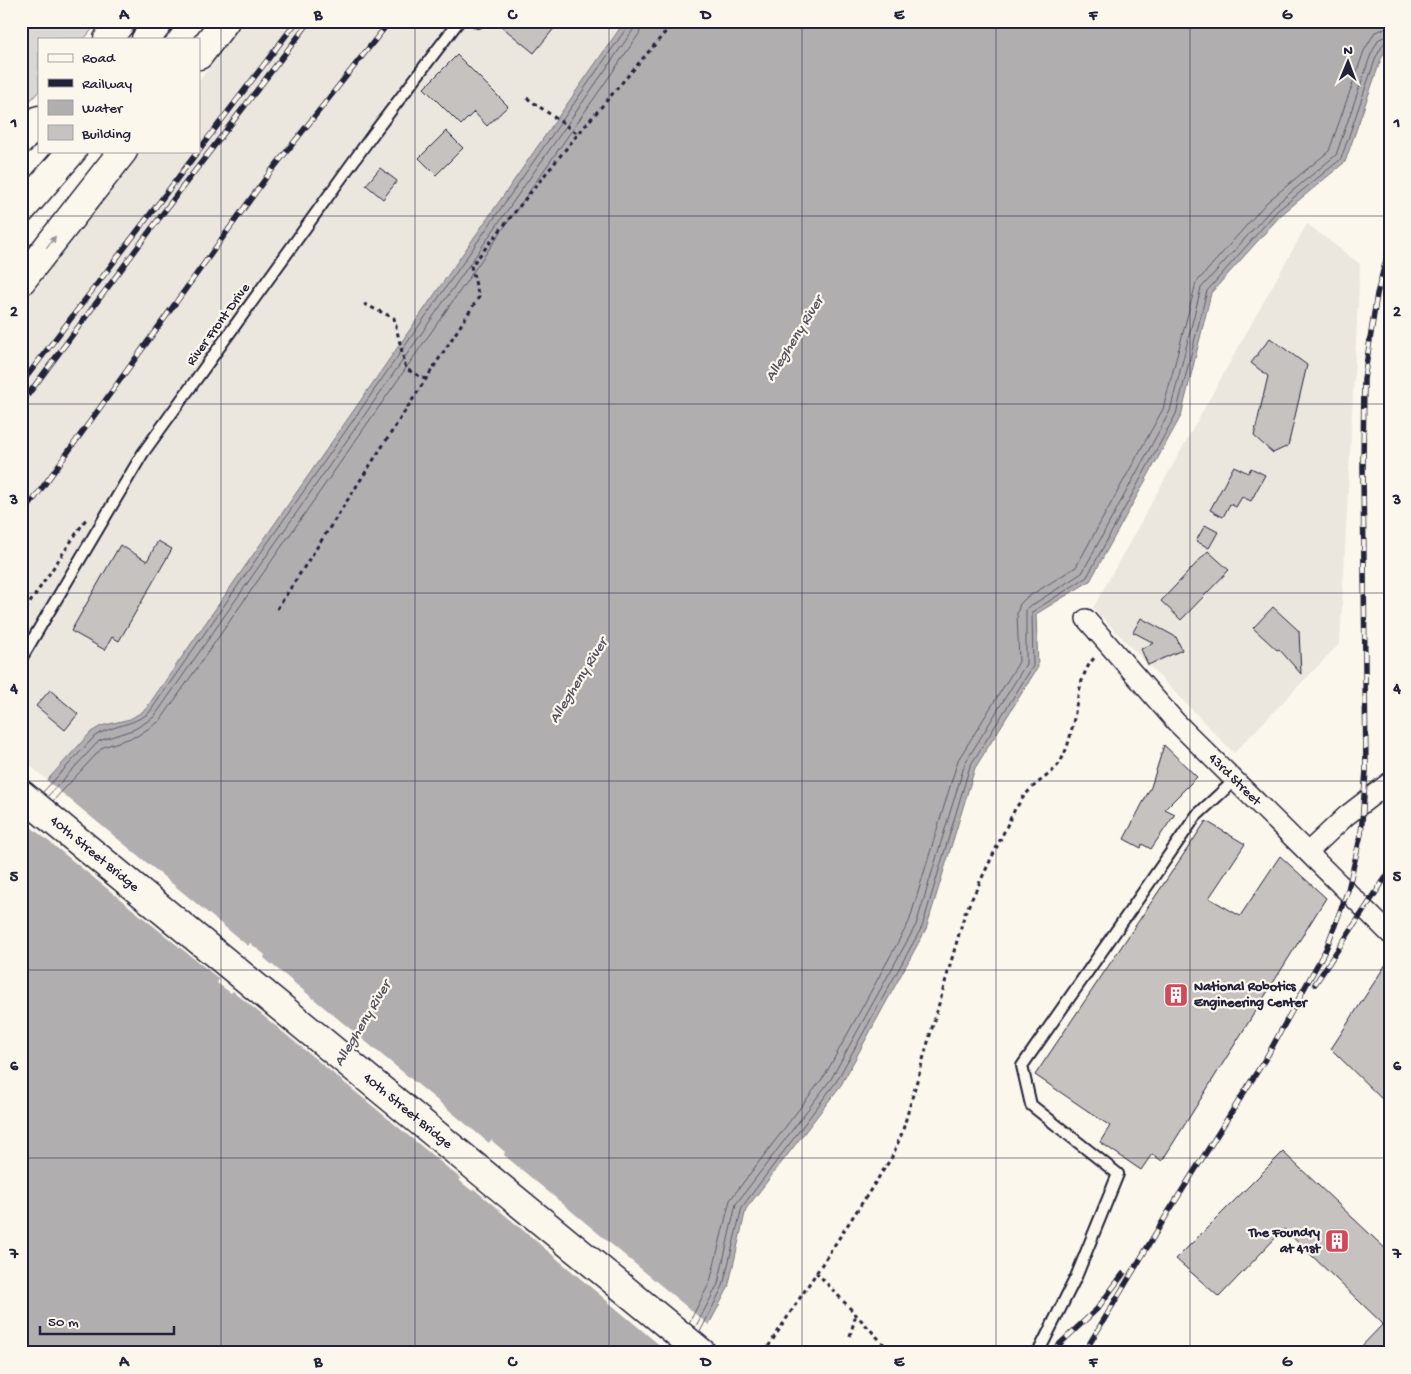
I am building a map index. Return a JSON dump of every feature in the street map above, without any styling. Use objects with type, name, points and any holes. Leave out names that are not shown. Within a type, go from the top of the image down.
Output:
[{"type":"main road","points":[[109,38],[122,21]]},
{"type":"main road","points":[[147,38],[160,21]]},
{"type":"main road","points":[[167,38],[180,21]]},
{"type":"main road","points":[[200,55],[225,21]]},
{"type":"main road","points":[[21,140],[38,121]]},
{"type":"main road","points":[[21,184],[49,152]]},
{"type":"main road","points":[[21,210],[71,152]]},
{"type":"main road","points":[[21,281],[122,152]]},
{"type":"main road","name":"40th Street Bridge","points":[[21,794],[702,1353]]},
{"type":"street","name":"43rd Street","points":[[1086,619],[1176,722],[1389,930]]},
{"type":"street","points":[[1308,852],[1346,816],[1390,782]]},
{"type":"lane","name":"River Front Drive","points":[[21,659],[143,453],[374,134],[459,21]]},
{"type":"lane","points":[[1038,1353],[1076,1277],[1118,1174],[1031,1105],[1022,1066],[1196,816],[1235,780]]},
{"type":"path","points":[[277,609],[479,297],[472,266],[578,134],[675,21]]},
{"type":"path","points":[[527,98],[578,134]]},
{"type":"path","points":[[364,304],[394,318],[406,369],[425,379]]},
{"type":"path","points":[[764,1353],[892,1156],[902,1133],[965,913],[1015,809],[1026,794],[1060,763],[1072,736],[1077,701],[1089,664]]},
{"type":"path","points":[[816,1272],[892,1353]]},
{"type":"path","points":[[850,1336],[856,1313]]},
{"type":"shaded area","points":[[21,21],[99,21],[85,38],[38,38],[38,92],[21,111]]},
{"type":"shaded area","points":[[244,21],[625,21],[145,710],[130,719],[101,726],[91,732],[47,780],[21,758],[21,303],[141,152],[200,152],[200,80]]},
{"type":"shaded area","points":[[1307,224],[1360,264],[1340,643],[1234,753],[1093,608]]},
{"type":"water","name":"Allegheny River","points":[[625,21],[1390,21],[1390,42],[1381,59],[1345,162],[1281,215],[1211,293],[1181,416],[1090,581],[1036,614],[1038,667],[975,768],[926,929],[841,1085],[746,1209],[728,1288],[694,1353],[21,1353],[21,809],[91,732],[101,726],[130,719],[145,710]]},
{"type":"pier","points":[[45,779],[248,946],[250,943],[265,955],[264,958],[489,1143],[491,1140],[505,1152],[504,1155],[711,1327],[697,1353],[669,1353],[474,1189],[472,1191],[459,1180],[460,1178],[233,991],[231,993],[217,983],[219,979],[21,819],[21,805]]},
{"type":"building","points":[[495,21],[560,21],[534,53]]},
{"type":"building","points":[[457,55],[508,106],[487,126],[474,112],[461,125],[424,88]]},
{"type":"building","points":[[446,131],[463,148],[436,175],[419,158]]},
{"type":"building","points":[[380,168],[397,181],[383,199],[366,185]]},
{"type":"building","points":[[1270,338],[1307,365],[1288,446],[1273,453],[1254,436],[1268,376],[1251,363]]},
{"type":"building","points":[[1234,466],[1248,473],[1251,468],[1265,475],[1251,501],[1242,497],[1236,507],[1230,504],[1223,517],[1210,510]]},
{"type":"building","points":[[1205,525],[1218,532],[1209,548],[1196,541]]},
{"type":"building","points":[[158,541],[172,549],[119,641],[112,637],[105,650],[71,631],[120,545],[147,561]]},
{"type":"building","points":[[1208,551],[1229,570],[1181,620],[1161,601]]},
{"type":"building","points":[[1273,607],[1299,631],[1301,674],[1279,649],[1277,650],[1253,628]]},
{"type":"building","points":[[1141,618],[1176,637],[1182,650],[1148,665],[1141,649],[1154,643],[1133,632]]},
{"type":"building","points":[[50,690],[78,714],[65,730],[36,706]]},
{"type":"building","points":[[1164,745],[1197,777],[1165,809],[1175,814],[1151,849],[1142,844],[1141,848],[1124,839],[1151,787]]},
{"type":"building","name":"National Robotics Engineering Center","points":[[1206,821],[1245,844],[1209,898],[1240,916],[1280,856],[1326,898],[1162,1161],[1152,1154],[1141,1170],[1100,1142],[1110,1126],[1035,1075]]},
{"type":"building","points":[[1390,958],[1390,1107],[1331,1049]]},
{"type":"building","name":"The Foundry at 41st","points":[[1283,1152],[1390,1253],[1390,1353],[1355,1353],[1383,1324],[1284,1229],[1219,1297],[1176,1259]]},
{"type":"railway","points":[[200,149],[297,21]]},
{"type":"railway","points":[[21,404],[181,189],[310,21]]},
{"type":"railway","points":[[21,517],[268,175],[390,21]]},
{"type":"railway","points":[[21,384],[197,152]]},
{"type":"railway","points":[[1266,1058],[1326,949],[1348,890],[1361,834],[1366,771],[1364,379],[1377,294],[1390,245]]},
{"type":"railway","points":[[1315,984],[1390,871]]},
{"type":"railway","points":[[1084,1353],[1169,1211],[1269,1053]]},
{"type":"railway","points":[[1050,1353],[1097,1309],[1123,1274]]},
{"type":"place","name":"National Robotics Engineering Center","points":[[1176,995]]},
{"type":"place","name":"The Foundry at 41st","points":[[1337,1241]]}]
